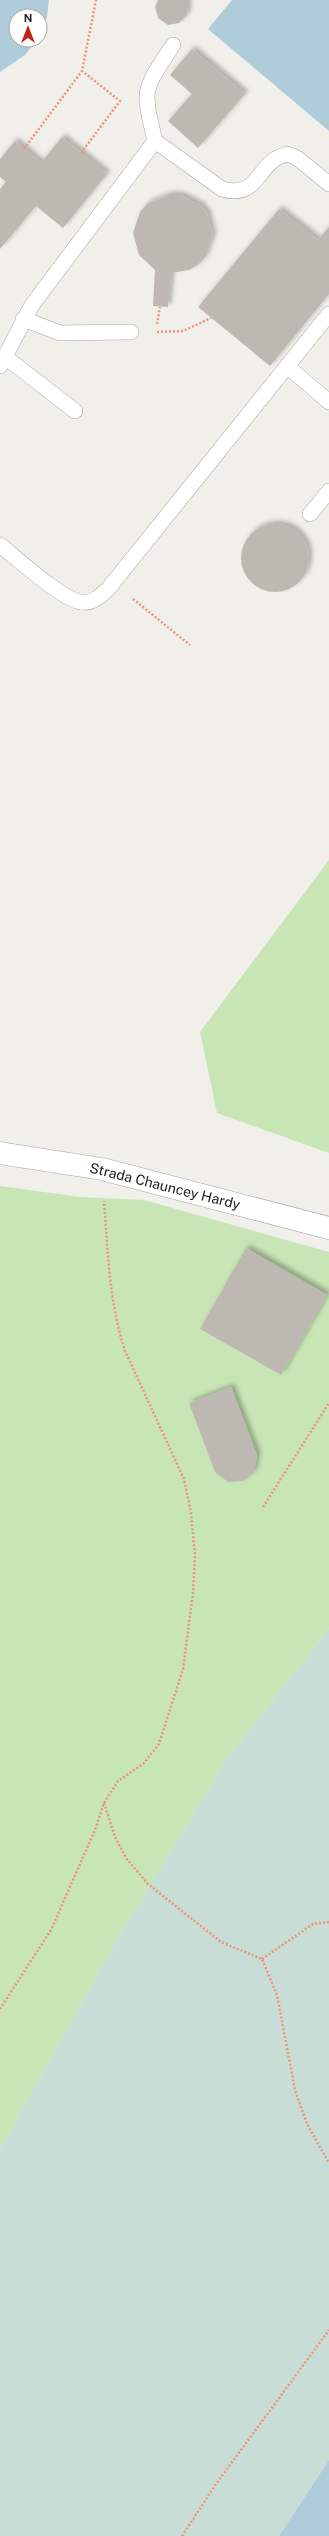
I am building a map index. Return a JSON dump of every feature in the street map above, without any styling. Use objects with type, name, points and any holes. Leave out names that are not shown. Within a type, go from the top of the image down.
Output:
[{"type":"street","name":"Strada Chauncey Hardy","points":[[0,1153],[102,1169],[329,1228]]},
{"type":"lane","points":[[173,45],[151,79],[145,95],[156,141],[222,189],[233,192],[250,187],[271,160],[288,154],[297,158],[329,184]]},
{"type":"lane","points":[[75,411],[2,361],[23,319],[156,141]]},
{"type":"lane","points":[[0,545],[65,596],[82,602],[96,600],[113,583],[329,314]]},
{"type":"lane","points":[[23,319],[60,333],[130,332]]},
{"type":"lane","points":[[287,366],[329,402]]},
{"type":"lane","points":[[310,514],[329,491]]},
{"type":"path","points":[[24,149],[82,71],[96,0]]},
{"type":"path","points":[[81,153],[120,101],[82,71]]},
{"type":"path","points":[[156,332],[160,307]]},
{"type":"path","points":[[130,332],[183,331],[211,318]]},
{"type":"path","points":[[113,583],[190,645]]},
{"type":"path","points":[[0,2009],[51,1930],[95,1830],[104,1803],[118,1782],[143,1764],[159,1744],[183,1669],[193,1593],[195,1556],[191,1513],[184,1480],[125,1351],[117,1328],[112,1303],[102,1169]]},
{"type":"path","points":[[263,1507],[329,1404]]},
{"type":"path","points":[[104,1803],[115,1836],[126,1858],[148,1884],[221,1942],[262,1959],[277,1995],[295,2090],[307,2124],[329,2163]]},
{"type":"path","points":[[262,1959],[313,1924],[329,1922]]},
{"type":"path","points":[[182,2536],[216,2484],[329,2330]]},
{"type":"green space","points":[[329,860],[329,1153],[217,1113],[200,1032]]},
{"type":"green space","points":[[0,1186],[80,1197],[144,1200],[329,1252],[329,1628],[226,1760],[118,1938],[0,2149]]},
{"type":"green space","points":[[329,1628],[329,2460],[279,2536],[0,2536],[0,2149],[118,1938],[226,1760]]},
{"type":"water","points":[[0,0],[49,0],[48,8],[8,8],[8,48],[31,48],[25,55],[0,72]]},
{"type":"water","points":[[232,0],[329,0],[329,131],[208,29]]},
{"type":"water","points":[[329,2460],[329,2536],[279,2536]]},
{"type":"building","points":[[158,0],[185,0],[188,3],[187,15],[179,23],[168,25],[158,18],[155,7]]},
{"type":"building","points":[[192,49],[245,94],[198,148],[168,121],[192,94],[170,75]]},
{"type":"building","points":[[62,137],[107,174],[63,228],[36,206],[0,249],[0,189],[6,182],[0,177],[0,159],[15,141],[41,163]]},
{"type":"building","points":[[169,195],[180,195],[200,205],[207,213],[213,235],[206,256],[198,265],[189,270],[171,273],[168,307],[153,306],[155,270],[139,255],[133,233],[140,212],[148,203]]},
{"type":"building","points":[[279,209],[318,240],[329,227],[329,294],[270,366],[198,307]]},
{"type":"building","points":[[275,524],[288,526],[299,534],[307,545],[309,558],[307,571],[299,582],[288,590],[275,592],[262,590],[251,582],[243,571],[241,558],[243,545],[251,534],[262,526]]},
{"type":"building","points":[[246,1248],[327,1295],[281,1375],[200,1329]]},
{"type":"building","points":[[231,1387],[257,1455],[254,1472],[243,1481],[228,1482],[215,1472],[189,1403]]}]
